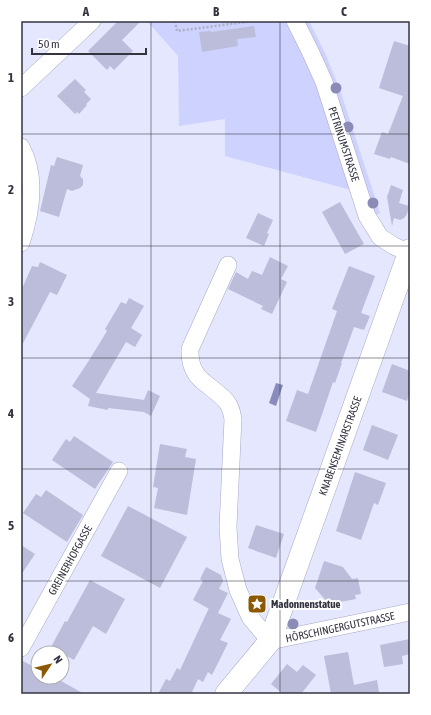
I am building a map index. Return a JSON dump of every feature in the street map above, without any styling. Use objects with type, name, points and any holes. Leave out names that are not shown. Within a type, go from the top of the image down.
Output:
[{"type":"street","points":[[21,88],[92,21]]},
{"type":"street","name":"PETRINUMSTRASSE","points":[[295,21],[324,82],[367,216],[380,237],[394,246],[409,252]]},
{"type":"street","points":[[21,147],[28,165],[31,182],[30,205],[21,243]]},
{"type":"street","name":"KNABENSEMINARSTRASSE","points":[[226,694],[270,641],[409,252]]},
{"type":"street","points":[[228,265],[190,349],[190,360],[194,372],[203,382],[226,401],[231,409],[233,419],[228,527],[230,559],[238,590],[250,617],[270,641]]},
{"type":"street","name":"GREINERHOFGASSE","points":[[21,648],[119,471]]},
{"type":"street","name":"HÖRSCHINGERGUTSTRASSE","points":[[270,641],[410,612]]},
{"type":"path","points":[[175,21],[177,31],[254,21]]},
{"type":"shaded area","points":[[147,21],[286,21],[315,76],[351,190],[225,156],[225,119],[179,126],[178,56]]},
{"type":"shaded area","points":[[303,21],[309,21],[326,55],[340,90],[380,213],[375,215]]},
{"type":"shaded area","points":[[276,383],[283,385],[276,406],[269,403]]},
{"type":"building","points":[[118,21],[141,21],[122,40],[133,51],[114,70],[110,66],[107,70],[88,51]]},
{"type":"building","points":[[254,26],[256,37],[237,39],[238,46],[202,52],[199,32],[211,32]]},
{"type":"building","points":[[394,41],[410,46],[410,164],[391,157],[390,159],[374,154],[382,132],[388,134],[403,96],[379,88]]},
{"type":"building","points":[[75,79],[86,90],[84,92],[91,99],[79,114],[77,112],[75,114],[57,96]]},
{"type":"building","points":[[57,157],[83,165],[80,176],[83,179],[83,185],[72,191],[67,189],[59,217],[40,211],[51,165],[54,166]]},
{"type":"building","points":[[391,185],[403,190],[399,203],[409,206],[407,214],[404,218],[400,220],[394,218],[392,226],[387,197]]},
{"type":"building","points":[[340,202],[364,244],[345,254],[322,212]]},
{"type":"building","points":[[258,213],[273,220],[267,233],[269,234],[264,246],[246,238]]},
{"type":"building","points":[[270,257],[288,266],[281,279],[287,282],[272,314],[261,309],[263,306],[228,289],[236,272],[248,279],[252,271],[262,275]]},
{"type":"building","points":[[40,262],[67,275],[57,295],[50,292],[21,347],[21,291],[32,266],[38,267]]},
{"type":"building","points":[[349,266],[375,276],[361,313],[370,316],[364,330],[354,327],[316,432],[286,421],[297,390],[308,394],[337,311],[332,309]]},
{"type":"building","points":[[129,298],[144,306],[131,328],[142,335],[135,347],[126,342],[96,393],[144,400],[148,390],[160,396],[151,416],[144,412],[108,408],[108,410],[88,406],[90,399],[72,386],[107,331],[105,329],[121,302],[126,304]]},
{"type":"building","points":[[392,364],[410,371],[410,391],[407,401],[382,392]]},
{"type":"building","points":[[372,425],[398,435],[388,460],[363,450]]},
{"type":"building","points":[[74,436],[113,462],[95,489],[52,460],[66,439],[70,442]]},
{"type":"building","points":[[160,444],[187,449],[185,457],[196,459],[187,515],[154,508],[158,488],[153,487]]},
{"type":"building","points":[[355,472],[386,483],[378,505],[374,503],[361,540],[336,531]]},
{"type":"building","points":[[46,490],[83,515],[67,542],[23,513],[36,494],[41,497]]},
{"type":"building","points":[[128,506],[187,537],[160,588],[101,556]]},
{"type":"building","points":[[256,525],[284,534],[276,558],[248,548]]},
{"type":"building","points":[[21,545],[35,554],[21,575]]},
{"type":"building","points":[[324,561],[343,567],[352,579],[358,578],[361,594],[355,595],[356,599],[329,604],[315,588]]},
{"type":"building","points":[[206,567],[221,575],[223,581],[219,589],[228,593],[218,613],[231,619],[220,640],[228,643],[212,675],[208,672],[203,682],[198,679],[192,692],[195,694],[158,694],[166,679],[170,681],[177,668],[180,670],[209,609],[193,600],[203,581],[200,579]]},
{"type":"building","points":[[90,580],[125,599],[106,634],[93,626],[74,660],[70,658],[70,645],[52,645],[65,621],[67,622]]},
{"type":"building","points":[[410,639],[410,654],[402,656],[403,664],[384,667],[380,645]]},
{"type":"building","points":[[348,652],[354,685],[377,680],[379,692],[367,694],[331,694],[324,656]]},
{"type":"building","points":[[21,660],[30,665],[30,685],[68,685],[84,694],[21,694]]},
{"type":"building","points":[[287,664],[297,672],[303,665],[316,675],[301,694],[283,694],[271,684]]},
{"type":"place","name":"Madonnenstatue","points":[[257,604]]}]
